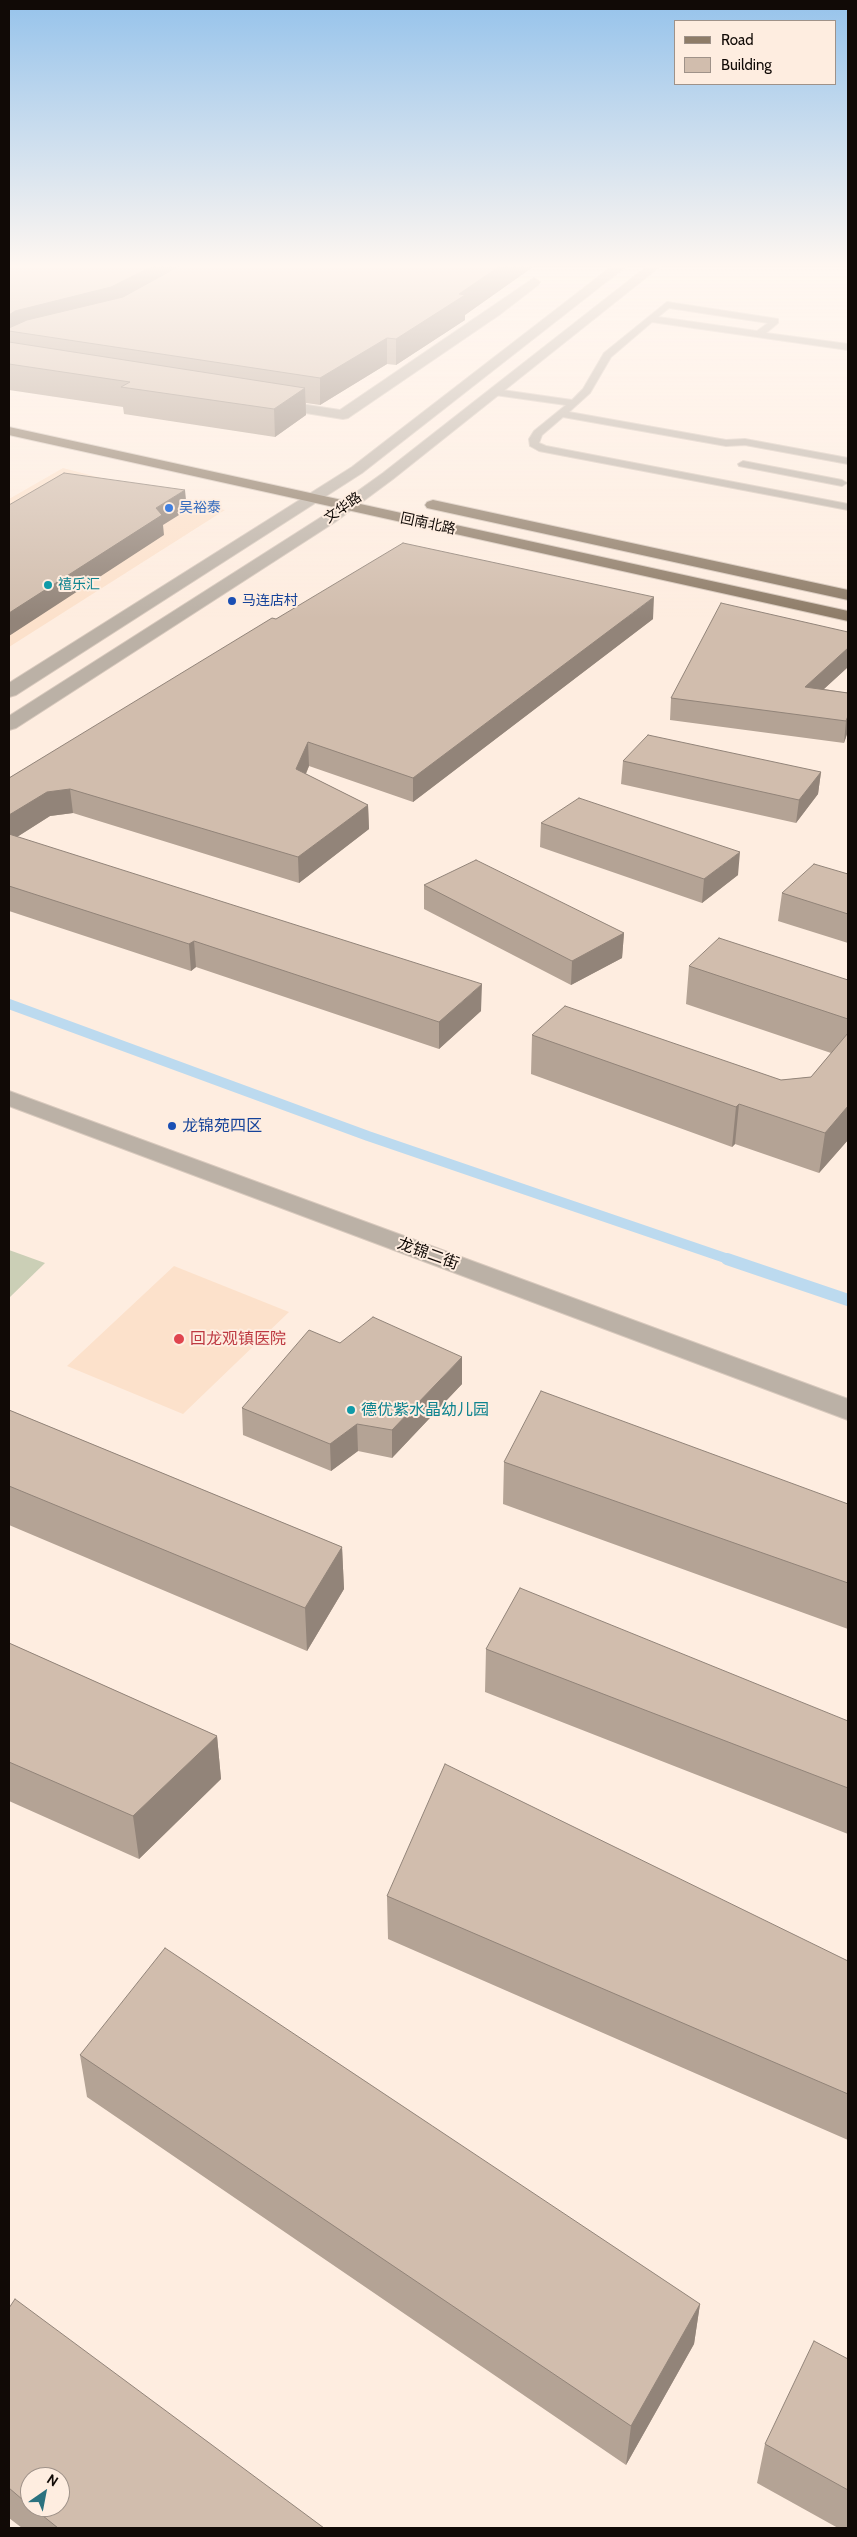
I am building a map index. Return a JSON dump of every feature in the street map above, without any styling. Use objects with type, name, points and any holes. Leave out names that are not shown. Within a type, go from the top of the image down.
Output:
[{"type":"main road","name":"回南北路","points":[[9,431],[848,616]]},
{"type":"main road","name":"回南北路","points":[[315,480],[385,495]]},
{"type":"main road","name":"回南北路","points":[[422,503],[848,595]]},
{"type":"street","points":[[254,401],[342,415],[390,382]]},
{"type":"street","name":"文华路","points":[[9,691],[336,484],[469,382]]},
{"type":"street","name":"文华路","points":[[9,724],[347,506],[507,382]]},
{"type":"street","name":"龙锦二街","points":[[9,1098],[848,1410]]},
{"type":"lane","points":[[592,382],[587,391],[538,433],[534,439],[534,444],[543,449],[559,453],[848,506]]},
{"type":"lane","points":[[495,392],[574,403]]},
{"type":"lane","points":[[561,414],[726,443],[745,442],[848,461]]},
{"type":"lane","points":[[744,464],[845,480]]},
{"type":"lane","points":[[820,501],[845,480]]},
{"type":"shaded area","name":"禧乐汇","points":[[63,468],[225,510],[9,647],[9,499]]},
{"type":"shaded area","name":"回龙观镇医院","points":[[174,1266],[289,1312],[183,1414],[67,1366]]},
{"type":"green space","points":[[9,1250],[45,1263],[9,1298]]},
{"type":"building","points":[[129,382],[269,382],[305,388],[274,409],[121,387]]},
{"type":"building","name":"禧乐汇","points":[[64,473],[185,490],[156,508],[162,515],[9,613],[9,505]]},
{"type":"building","points":[[403,543],[654,597],[413,778],[308,742],[296,769],[368,805],[298,857],[70,789],[47,792],[9,815],[9,778],[272,618],[276,619]]},
{"type":"building","points":[[721,603],[848,632],[848,648],[805,687],[848,693],[848,716],[846,721],[671,698]]},
{"type":"building","points":[[648,735],[821,772],[799,800],[623,761]]},
{"type":"building","points":[[579,798],[740,852],[704,879],[541,823]]},
{"type":"building","points":[[9,834],[482,984],[439,1022],[194,941],[189,944],[9,886]]},
{"type":"building","points":[[476,860],[624,933],[572,961],[424,885]]},
{"type":"building","points":[[814,864],[848,874],[848,914],[782,893]]},
{"type":"building","points":[[719,938],[848,980],[848,1019],[689,966]]},
{"type":"building","points":[[565,1006],[781,1080],[811,1077],[848,1033],[848,1106],[825,1133],[739,1104],[736,1107],[532,1035]]},
{"type":"building","name":"德优紫水晶幼儿园","points":[[373,1317],[462,1357],[392,1430],[357,1424],[330,1444],[242,1408],[309,1330],[340,1343]]},
{"type":"building","points":[[541,1391],[848,1504],[848,1583],[504,1462]]},
{"type":"building","points":[[9,1410],[342,1547],[305,1608],[9,1486]]},
{"type":"building","points":[[520,1588],[848,1721],[848,1788],[486,1649]]},
{"type":"building","points":[[9,1643],[217,1736],[133,1816],[9,1762]]},
{"type":"building","points":[[445,1764],[848,1961],[848,2094],[387,1896]]},
{"type":"building","points":[[165,1948],[700,2304],[631,2426],[80,2055]]},
{"type":"building","points":[[15,2299],[324,2528],[58,2528],[44,2517],[70,2517],[70,2467],[20,2467],[20,2497],[9,2488],[9,2308]]},
{"type":"building","points":[[814,2341],[848,2359],[848,2490],[765,2444]]},
{"type":"waterway","points":[[9,1004],[368,1136],[731,1260]]},
{"type":"waterway","points":[[727,1259],[848,1300]]},
{"type":"place","name":"吴裕泰","points":[[169,508]]},
{"type":"place","name":"禧乐汇","points":[[48,585]]},
{"type":"place","name":"马连店村","points":[[232,601]]},
{"type":"place","name":"龙锦苑四区","points":[[172,1126]]},
{"type":"place","name":"回龙观镇医院","points":[[179,1339]]},
{"type":"place","name":"德优紫水晶幼儿园","points":[[351,1410]]}]
